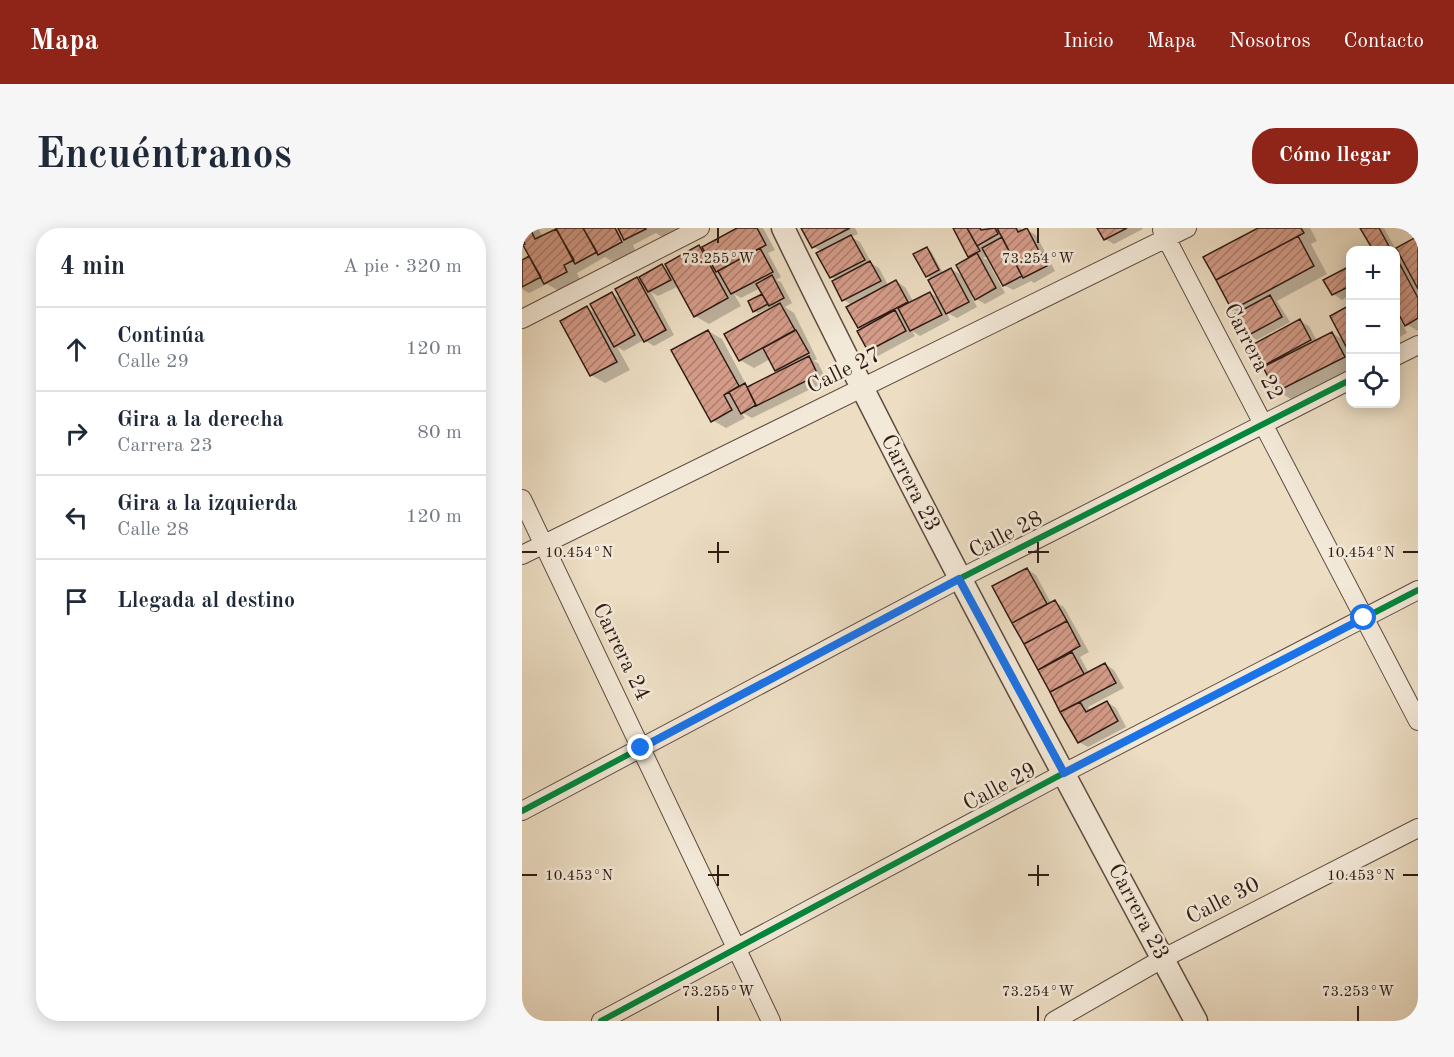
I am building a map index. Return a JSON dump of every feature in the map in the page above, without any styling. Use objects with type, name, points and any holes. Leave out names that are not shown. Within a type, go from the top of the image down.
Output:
[{"type":"street","points":[[522,320],[700,228]]},
{"type":"street","name":"Carrera 23","points":[[783,228],[861,390],[959,579],[1196,1021]]},
{"type":"street","name":"Calle 27","points":[[522,555],[861,390],[1164,233],[1186,228]]},
{"type":"street","name":"Carrera 22","points":[[1164,233],[1418,721]]},
{"type":"street","points":[[1399,354],[1418,345]]},
{"type":"street","name":"Calle 28","points":[[522,811],[959,579],[1346,382]]},
{"type":"street","name":"Carrera 24","points":[[522,499],[771,1021]]},
{"type":"street","name":"Calle 29","points":[[601,1021],[1064,773],[1418,590]]},
{"type":"street","name":"Calle 30","points":[[1054,1021],[1162,959],[1418,828]]},
{"type":"building","points":[[522,228],[530,228],[535,239],[556,229],[574,260],[564,265],[567,272],[544,284],[523,245],[525,244],[522,239]]},
{"type":"building","points":[[556,228],[583,228],[597,252],[575,264]]},
{"type":"building","points":[[583,228],[615,228],[622,242],[598,255]]},
{"type":"building","points":[[618,228],[645,228],[646,229],[624,240]]},
{"type":"building","points":[[737,228],[757,228],[766,245],[716,272],[702,247]]},
{"type":"building","points":[[801,228],[850,228],[812,248]]},
{"type":"building","points":[[953,228],[967,228],[980,251],[968,257]]},
{"type":"building","points":[[967,228],[980,228],[981,230],[995,228],[998,234],[977,246]]},
{"type":"building","points":[[997,228],[1016,228],[1018,232],[1027,228],[1047,266],[1023,278]]},
{"type":"building","points":[[1097,228],[1127,228],[1104,240]]},
{"type":"building","points":[[1258,228],[1301,228],[1304,233],[1216,280],[1203,257]]},
{"type":"building","points":[[1360,228],[1379,228],[1389,246],[1371,246]]},
{"type":"building","points":[[851,235],[865,260],[830,278],[816,253]]},
{"type":"building","points":[[1298,236],[1314,266],[1232,310],[1216,280]]},
{"type":"building","points":[[1418,236],[1418,289],[1400,255],[1400,246]]},
{"type":"building","points":[[1002,237],[1022,276],[1003,286],[982,248]]},
{"type":"building","points":[[699,245],[728,298],[694,317],[665,264]]},
{"type":"building","points":[[927,247],[939,270],[926,277],[913,254]]},
{"type":"building","points":[[760,248],[773,272],[731,294],[718,271]]},
{"type":"building","points":[[977,253],[996,288],[975,300],[956,265]]},
{"type":"building","points":[[529,256],[541,277],[522,287],[522,260]]},
{"type":"building","points":[[870,261],[881,281],[842,301],[832,281]]},
{"type":"building","points":[[662,264],[671,280],[648,292],[639,277]]},
{"type":"building","points":[[1400,264],[1418,298],[1418,318],[1405,326],[1400,317]]},
{"type":"building","points":[[951,268],[969,302],[946,314],[928,280]]},
{"type":"building","points":[[1346,268],[1346,288],[1332,295],[1323,280]]},
{"type":"building","points":[[772,275],[784,298],[769,306],[756,284]]},
{"type":"building","points":[[637,277],[666,330],[644,342],[615,289]]},
{"type":"building","points":[[896,280],[908,302],[858,328],[846,307]]},
{"type":"building","points":[[612,292],[635,335],[614,347],[590,304]]},
{"type":"building","points":[[930,292],[942,315],[910,331],[898,308]]},
{"type":"building","points":[[762,294],[768,304],[753,312],[748,301]]},
{"type":"building","points":[[1270,295],[1282,317],[1247,336],[1235,314]]},
{"type":"building","points":[[780,303],[795,330],[739,361],[724,334]]},
{"type":"building","points":[[587,306],[617,362],[590,376],[560,321]]},
{"type":"building","points":[[1346,307],[1346,346],[1330,316]]},
{"type":"building","points":[[895,310],[906,331],[868,351],[857,331]]},
{"type":"building","points":[[1300,319],[1311,340],[1263,366],[1252,345]]},
{"type":"building","points":[[708,330],[739,386],[724,395],[732,410],[711,422],[671,350]]},
{"type":"building","points":[[796,330],[809,353],[775,371],[763,348]]},
{"type":"building","points":[[1332,332],[1345,357],[1276,392],[1263,367]]},
{"type":"building","points":[[809,356],[818,375],[756,406],[747,387]]},
{"type":"building","points":[[745,383],[756,405],[741,414],[729,392]]},
{"type":"building","points":[[1027,568],[1047,604],[1012,623],[992,586]]},
{"type":"building","points":[[1055,600],[1067,621],[1024,644],[1012,623]]},
{"type":"building","points":[[1067,621],[1080,646],[1038,670],[1024,644]]},
{"type":"building","points":[[1072,652],[1084,674],[1050,692],[1038,670]]},
{"type":"building","points":[[1105,663],[1116,683],[1060,712],[1050,692]]},
{"type":"building","points":[[1107,701],[1118,721],[1078,743],[1060,712],[1080,702],[1086,712]]},
{"type":"cycle path","points":[[522,811],[959,579],[1346,382]]},
{"type":"cycle path","points":[[601,1021],[1064,773],[1418,590]]},
{"type":"route","points":[[641,748],[959,579],[1064,773],[1364,618]]}]
